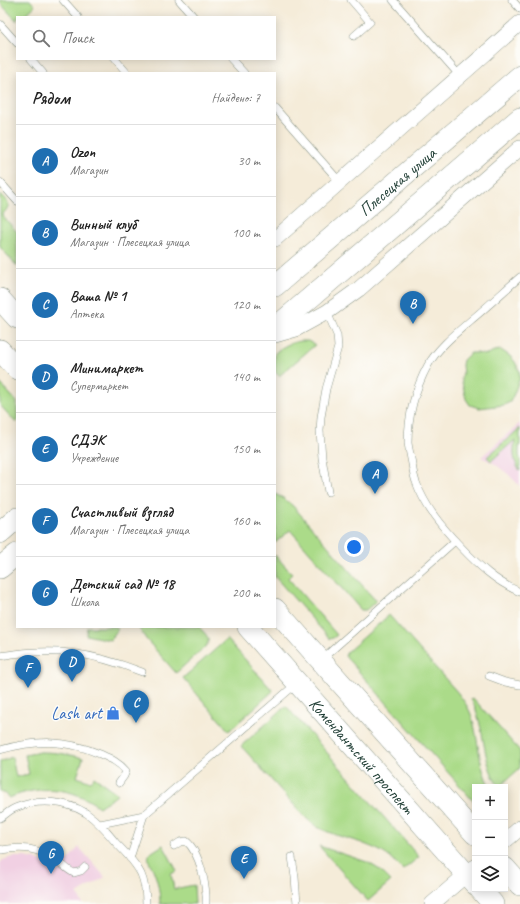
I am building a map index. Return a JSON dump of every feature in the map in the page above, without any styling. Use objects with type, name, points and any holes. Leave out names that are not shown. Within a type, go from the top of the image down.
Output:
[{"type":"main road","name":"Плесецкая улица","points":[[276,285],[520,76]]},
{"type":"main road","name":"Плесецкая улица","points":[[276,327],[520,118]]},
{"type":"main road","points":[[0,299],[16,317]]},
{"type":"main road","points":[[0,350],[16,368]]},
{"type":"main road","points":[[0,533],[16,519]]},
{"type":"main road","points":[[0,568],[16,555]]},
{"type":"main road","name":"Комендантский проспект","points":[[276,610],[472,831]]},
{"type":"main road","name":"Комендантский проспект","points":[[249,628],[472,877]]},
{"type":"main road","points":[[508,871],[520,885]]},
{"type":"main road","name":"Комендантский проспект","points":[[484,892],[493,904]]},
{"type":"street","points":[[276,238],[520,23]]},
{"type":"street","points":[[276,335],[296,329],[327,312],[359,289],[520,148]]},
{"type":"street","points":[[508,838],[520,828]]},
{"type":"street","points":[[432,904],[472,880]]},
{"type":"lane","points":[[63,0],[77,16]]},
{"type":"lane","points":[[179,0],[193,16]]},
{"type":"lane","points":[[351,0],[370,22],[354,36]]},
{"type":"lane","points":[[393,0],[460,76]]},
{"type":"lane","points":[[512,0],[520,9]]},
{"type":"lane","points":[[0,24],[16,42]]},
{"type":"lane","points":[[32,60],[43,72]]},
{"type":"lane","points":[[116,60],[126,72]]},
{"type":"lane","points":[[232,60],[243,72]]},
{"type":"lane","points":[[276,109],[340,182]]},
{"type":"lane","points":[[0,182],[16,200]]},
{"type":"lane","points":[[520,277],[458,332],[429,364],[417,389],[411,412],[408,444],[416,482],[428,508],[440,525],[485,571],[495,579],[520,592]]},
{"type":"lane","points":[[327,312],[337,336],[338,347],[323,402],[321,424],[320,441],[328,492]]},
{"type":"lane","points":[[320,660],[455,541]]},
{"type":"lane","points":[[0,656],[23,652],[66,652],[100,658],[122,664],[142,672]]},
{"type":"lane","points":[[489,676],[520,686]]},
{"type":"lane","points":[[100,824],[144,815],[297,682]]},
{"type":"lane","points":[[0,750],[22,744],[45,742],[67,744],[89,749],[110,758],[122,766],[126,771],[119,783]]},
{"type":"lane","points":[[0,818],[14,808],[31,803],[47,802],[68,805],[85,812],[100,824],[130,858],[141,874],[146,895],[146,904]]},
{"type":"lane","points":[[130,858],[144,815]]},
{"type":"lane","points":[[174,846],[180,842],[186,841],[190,845],[197,858],[204,879],[206,904]]},
{"type":"lane","points":[[0,849],[28,848],[39,851],[49,855],[74,873],[81,871],[85,867]]},
{"type":"lane","points":[[292,857],[296,877],[297,904]]},
{"type":"shaded area","points":[[520,423],[520,486],[495,464],[481,457]]},
{"type":"shaded area","points":[[79,847],[105,877],[77,894],[83,904],[0,904],[0,863],[3,860],[13,857],[35,859],[58,872]]},
{"type":"green space","points":[[0,0],[30,0],[35,6],[24,16],[16,16],[16,20],[0,3]]},
{"type":"green space","points":[[0,194],[8,204],[2,215],[16,231],[16,265],[0,247]]},
{"type":"green space","points":[[308,341],[315,345],[279,376],[276,373],[276,352],[281,348],[293,343]]},
{"type":"green space","points":[[501,350],[510,356],[519,370],[520,378],[510,402],[504,405],[479,408],[470,405],[466,399],[461,378],[463,374],[463,360],[471,353],[485,355]]},
{"type":"green space","points":[[0,383],[16,401],[16,423],[0,405]]},
{"type":"green space","points":[[520,428],[520,471],[514,456],[515,440],[491,461],[487,457]]},
{"type":"green space","points":[[276,494],[293,506],[376,601],[366,610],[361,610],[290,530],[276,542]]},
{"type":"green space","points":[[276,556],[292,574],[288,578],[337,635],[330,639],[276,578]]},
{"type":"green space","points":[[389,615],[458,693],[464,702],[472,717],[481,762],[488,784],[472,784],[472,800],[345,656],[347,652]]},
{"type":"green space","points":[[87,628],[118,629],[110,640],[86,635]]},
{"type":"green space","points":[[139,628],[200,628],[206,635],[208,642],[207,645],[176,673],[146,639]]},
{"type":"green space","points":[[227,639],[273,691],[229,731],[183,678]]},
{"type":"green space","points":[[473,698],[520,751],[520,768],[502,784],[497,784],[493,777],[486,755],[476,710],[471,699]]},
{"type":"green space","points":[[286,706],[419,857],[403,870],[397,863],[382,852],[368,845],[327,832],[312,823],[241,746]]},
{"type":"green space","points":[[40,752],[51,752],[83,758],[77,777],[91,782],[94,777],[118,794],[99,807],[88,800],[66,791],[32,791],[9,798],[0,792],[0,762],[12,757],[16,777],[29,774],[25,755]]},
{"type":"green space","points":[[163,845],[177,871],[171,874],[174,889],[194,885],[195,904],[160,904],[158,884],[149,861],[149,854]]},
{"type":"green space","points":[[319,846],[367,862],[380,870],[391,881],[368,901]]},
{"type":"place","name":"Винный клуб","points":[[413,324]]},
{"type":"place","name":"Ozon","points":[[375,494]]},
{"type":"place","name":"Минимаркет","points":[[72,682]]},
{"type":"place","name":"Счастливый взгляд","points":[[28,688]]},
{"type":"place","name":"Lash art","points":[[113,713]]},
{"type":"place","name":"Ваша № 1","points":[[136,723]]},
{"type":"place","name":"Детский сад № 18","points":[[51,874]]},
{"type":"place","name":"СДЭК","points":[[244,879]]}]
